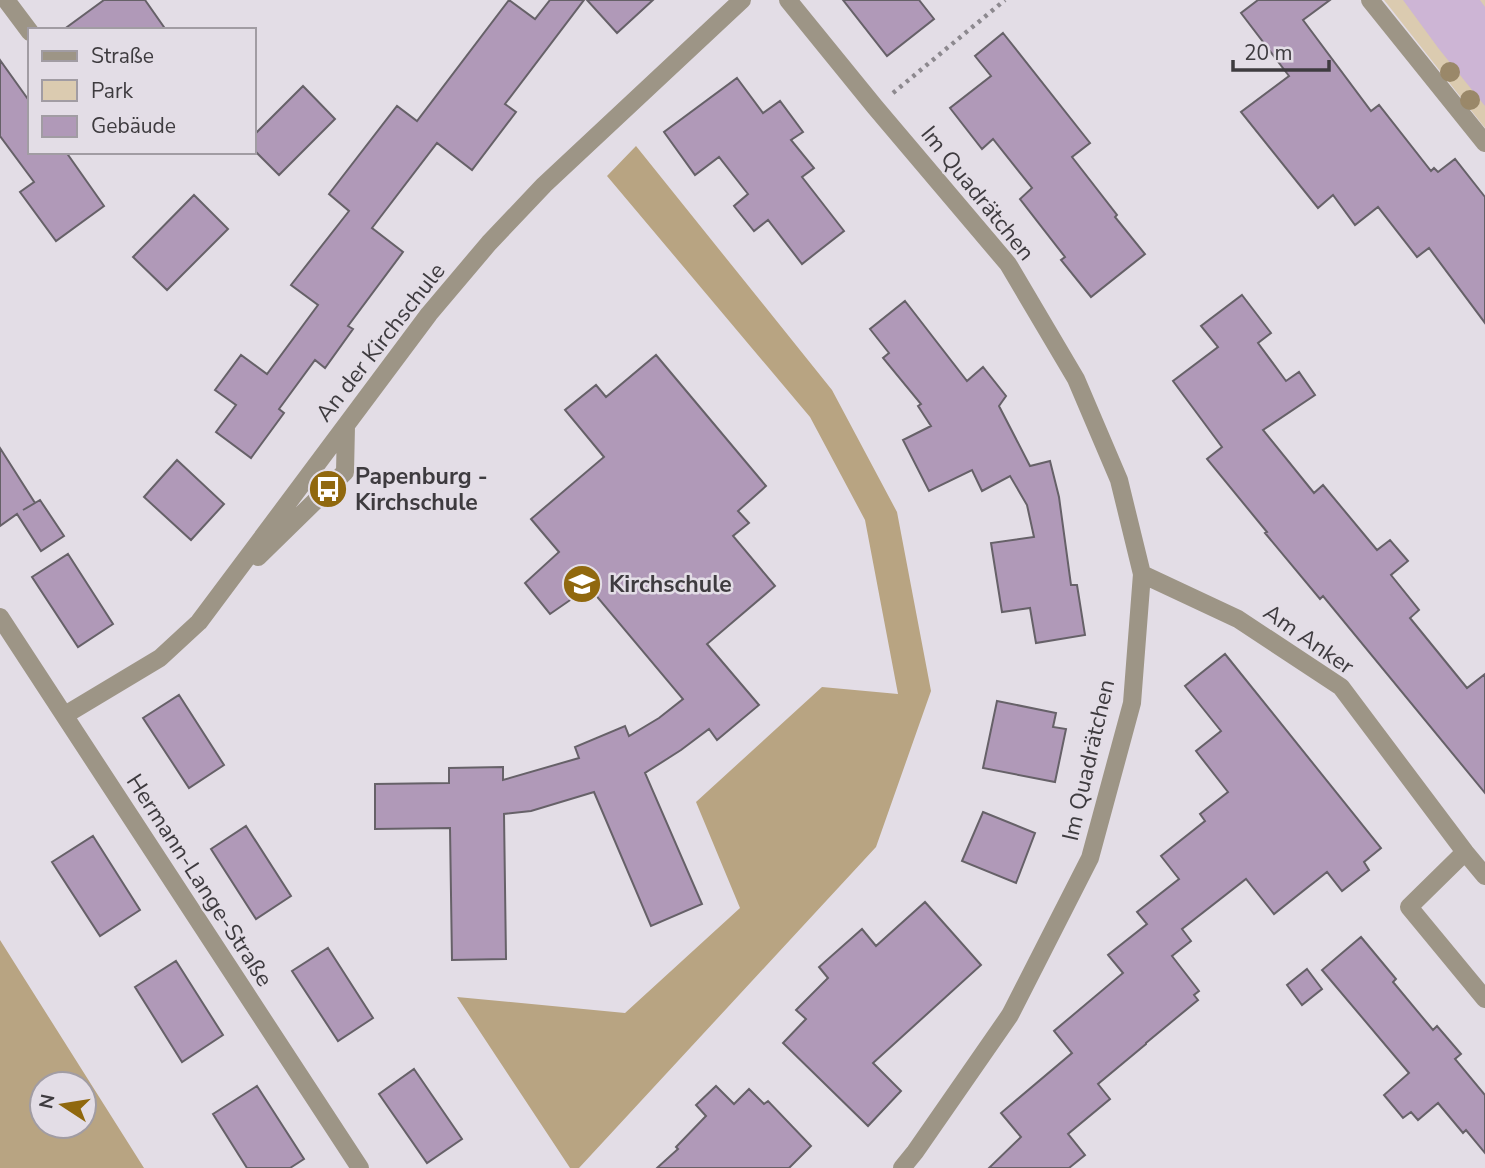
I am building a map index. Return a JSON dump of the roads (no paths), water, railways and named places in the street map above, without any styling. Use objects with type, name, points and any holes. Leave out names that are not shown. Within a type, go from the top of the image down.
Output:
[{"type":"street","points":[[6,0],[28,29]]},
{"type":"street","name":"An der Kirchschule","points":[[65,715],[160,658],[199,622],[429,314],[489,243],[544,185],[742,0]]},
{"type":"street","name":"Im Quadrätchen","points":[[788,0],[1008,264],[1076,379],[1119,480],[1142,574],[1132,703],[1090,858],[1010,1015],[902,1168]]},
{"type":"street","points":[[1370,0],[1485,143]]},
{"type":"street","points":[[216,598],[345,472],[346,426]]},
{"type":"street","name":"Am Anker","points":[[1142,574],[1238,619],[1341,687],[1485,876]]},
{"type":"street","name":"Hermann-Lange-Straße","points":[[0,617],[360,1168]]},
{"type":"street","points":[[1465,852],[1409,907],[1485,999]]},
{"type":"place","name":"Papenburg - Kirchschule","points":[[328,489]]},
{"type":"place","name":"Kirchschule","points":[[582,584]]}]
